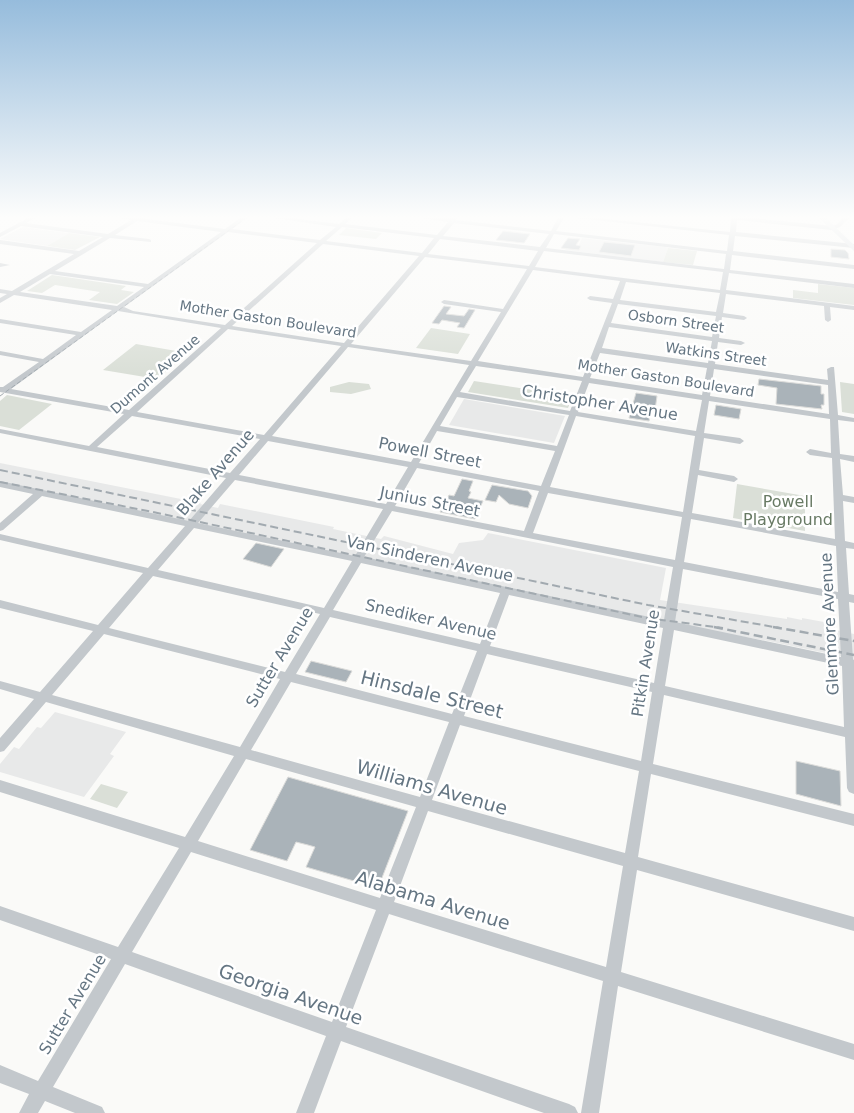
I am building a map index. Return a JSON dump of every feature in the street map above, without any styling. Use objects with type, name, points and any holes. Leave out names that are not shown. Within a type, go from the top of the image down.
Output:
[{"type":"street","points":[[0,301],[52,270]]},
{"type":"street","points":[[1,391],[171,270]]},
{"type":"street","name":"Dumont Avenue","points":[[90,449],[292,270]]},
{"type":"street","name":"Blake Avenue","points":[[0,747],[411,270]]},
{"type":"street","name":"Sutter Avenue","points":[[28,1113],[530,270]]},
{"type":"street","points":[[546,270],[854,308]]},
{"type":"street","points":[[709,270],[854,286]]},
{"type":"street","points":[[49,272],[149,286]]},
{"type":"street","name":"Pitkin Avenue","points":[[590,1113],[726,272]]},
{"type":"street","points":[[527,535],[624,280]]},
{"type":"street","name":"Mother Gaston Boulevard","points":[[0,291],[854,420]]},
{"type":"street","points":[[590,298],[744,318]]},
{"type":"street","points":[[444,302],[505,311]]},
{"type":"street","points":[[827,305],[828,320]]},
{"type":"street","points":[[0,321],[82,334]]},
{"type":"street","name":"Osborn Street","points":[[607,325],[741,343]]},
{"type":"street","name":"Watkins Street","points":[[597,350],[832,383]]},
{"type":"street","points":[[0,353],[45,361]]},
{"type":"street","name":"Glenmore Avenue","points":[[831,369],[843,597],[850,660],[854,788]]},
{"type":"street","name":"Powell Street","points":[[1,391],[132,412],[854,546]]},
{"type":"street","name":"Christopher Avenue","points":[[455,394],[740,440]]},
{"type":"street","points":[[434,428],[560,449]]},
{"type":"street","name":"Junius Street","points":[[0,431],[854,599]]},
{"type":"street","points":[[810,452],[854,459]]},
{"type":"street","points":[[694,472],[734,479]]},
{"type":"street","name":"Van Sinderen Avenue","points":[[0,484],[360,555],[506,590],[850,660]]},
{"type":"street","points":[[0,528],[41,492]]},
{"type":"street","points":[[838,497],[854,500]]},
{"type":"street","name":"Snediker Avenue","points":[[0,537],[852,733]]},
{"type":"street","points":[[305,1113],[506,590]]},
{"type":"street","name":"Hinsdale Street","points":[[0,604],[854,820]]},
{"type":"street","name":"Williams Avenue","points":[[0,685],[854,924]]},
{"type":"street","name":"Alabama Avenue","points":[[0,786],[854,1052]]},
{"type":"street","name":"Georgia Avenue","points":[[0,913],[568,1113]]},
{"type":"street","points":[[0,1074],[96,1113]]},
{"type":"shaded area","points":[[464,399],[565,416],[554,443],[449,425]]},
{"type":"shaded area","points":[[0,463],[218,508],[220,504],[334,527],[333,529],[381,539],[384,536],[453,554],[459,543],[483,540],[488,533],[666,568],[660,600],[787,619],[787,617],[802,620],[802,618],[835,624],[835,630],[854,634],[854,659],[768,641],[685,627],[0,482]]},
{"type":"shaded area","points":[[55,712],[126,732],[110,754],[114,756],[84,797],[0,772],[0,764],[14,747],[19,749],[37,727],[41,728]]},
{"type":"green space","points":[[52,275],[126,286],[121,290],[134,292],[117,304],[89,300],[100,292],[55,285],[42,293],[27,291]]},
{"type":"green space","points":[[818,284],[854,288],[854,305],[793,298],[793,290],[818,293]]},
{"type":"green space","points":[[431,328],[470,334],[458,354],[416,348]]},
{"type":"green space","points":[[136,344],[188,353],[157,379],[103,370]]},
{"type":"green space","points":[[474,381],[573,396],[568,408],[468,392]]},
{"type":"green space","points":[[349,382],[369,384],[371,389],[351,394],[330,392],[330,387]]},
{"type":"green space","points":[[840,382],[854,384],[854,414],[842,412]]},
{"type":"green space","points":[[7,395],[52,404],[19,430],[0,426],[0,401]]},
{"type":"green space","name":"Powell Playground","points":[[737,484],[805,496],[805,531],[733,518]]},
{"type":"green space","points":[[101,784],[128,792],[117,808],[90,799]]},
{"type":"building","points":[[444,306],[451,307],[446,314],[464,316],[469,309],[475,310],[464,328],[457,327],[460,323],[442,320],[439,324],[432,323]]},
{"type":"building","points":[[759,379],[821,386],[821,394],[824,394],[824,405],[821,405],[822,409],[776,404],[777,388],[758,385]]},
{"type":"building","points":[[636,393],[657,396],[654,417],[650,416],[649,421],[629,418]]},
{"type":"building","points":[[716,405],[741,409],[739,419],[714,415]]},
{"type":"building","points":[[462,479],[473,481],[468,498],[483,501],[475,519],[440,512],[449,495],[454,496]]},
{"type":"building","points":[[492,485],[528,491],[532,496],[528,508],[509,504],[499,495],[496,502],[485,500]]},
{"type":"building","points":[[256,543],[284,549],[271,567],[243,559]]},
{"type":"building","points":[[311,661],[352,671],[346,682],[305,672]]},
{"type":"building","points":[[796,761],[840,771],[841,806],[796,794]]},
{"type":"building","points":[[288,777],[408,811],[378,888],[306,867],[315,847],[296,842],[287,861],[250,850]]},
{"type":"railway","points":[[0,396],[174,270]]},
{"type":"railway","points":[[0,470],[648,605],[780,628]]},
{"type":"railway","points":[[0,482],[153,512],[647,618],[723,628]]},
{"type":"railway","points":[[714,627],[854,655]]},
{"type":"railway","points":[[773,627],[854,641]]}]
